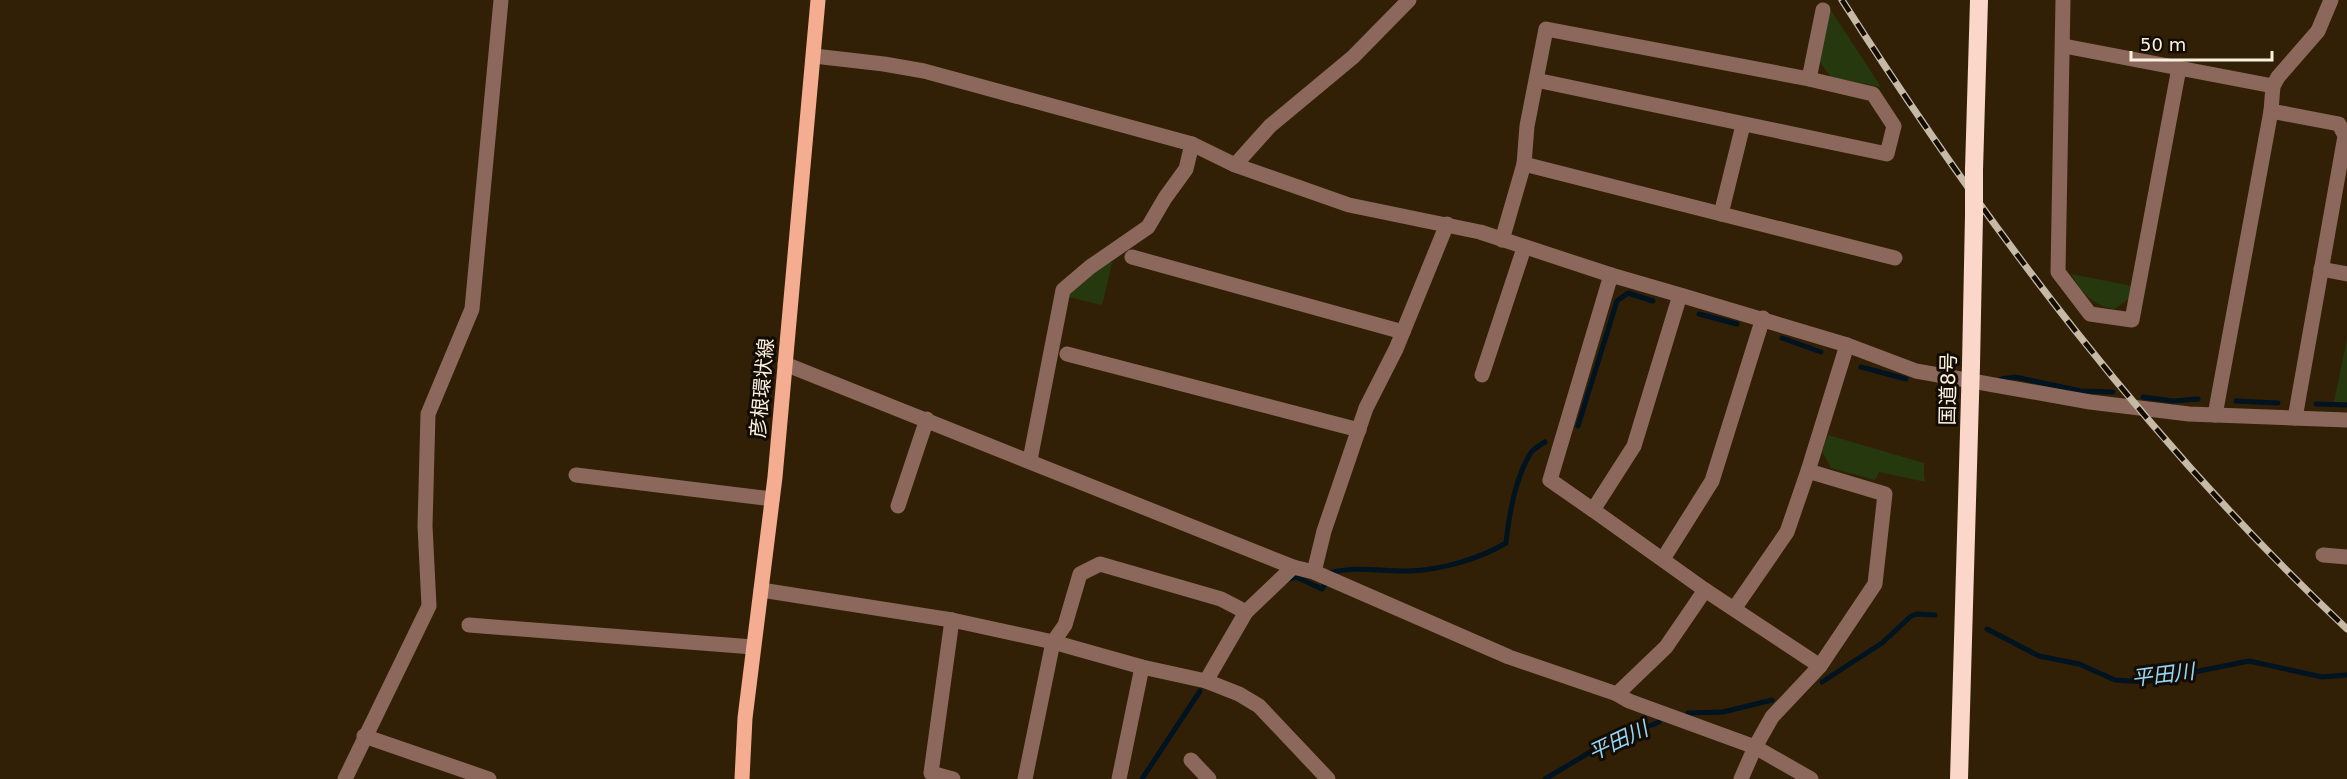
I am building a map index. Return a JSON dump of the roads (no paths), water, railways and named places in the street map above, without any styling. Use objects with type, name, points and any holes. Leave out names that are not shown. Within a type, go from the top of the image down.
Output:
[{"type":"highway","name":"国道8号","points":[[1959,779],[1979,0]]},
{"type":"main road","name":"彦根環状線","points":[[742,779],[745,718],[772,499],[818,0]]},
{"type":"street","points":[[345,779],[429,606],[425,526],[428,414],[472,309],[501,0]]},
{"type":"street","points":[[1235,165],[1270,126],[1353,57],[1408,0]]},
{"type":"street","points":[[2063,0],[2064,46],[2058,272],[2090,314],[2132,320],[2179,68]]},
{"type":"street","points":[[2215,415],[2271,111],[2273,86],[2278,77],[2318,31],[2332,0],[2347,3]]},
{"type":"street","points":[[1809,79],[1823,10]]},
{"type":"street","points":[[1502,240],[1524,164],[1527,126],[1536,80],[1546,29],[1809,79],[1873,94],[1894,126],[1887,154],[1536,80]]},
{"type":"street","points":[[2064,46],[2273,86]]},
{"type":"street","points":[[814,57],[884,64],[924,71],[1192,144],[1235,165],[1349,205],[1448,224],[1611,275],[1763,318],[1847,345],[1916,371],[2090,402],[2215,415],[2347,420]]},
{"type":"street","points":[[2271,111],[2339,124],[2345,136],[2341,186],[2321,269],[2295,418]]},
{"type":"street","points":[[1721,214],[1743,125]]},
{"type":"street","points":[[1030,460],[1063,290],[1090,267],[1148,227],[1186,169],[1192,144]]},
{"type":"street","points":[[1524,164],[1895,258]]},
{"type":"street","points":[[1314,572],[1324,531],[1366,408],[1396,349],[1448,224]]},
{"type":"street","points":[[1482,375],[1524,248]]},
{"type":"street","points":[[1132,257],[1403,332]]},
{"type":"street","points":[[2321,269],[2347,274]]},
{"type":"street","points":[[1611,275],[1550,480],[1705,590],[1820,666]]},
{"type":"street","points":[[1593,510],[1634,446],[1680,295]]},
{"type":"street","points":[[1663,559],[1712,482],[1763,318]]},
{"type":"street","points":[[1734,609],[1787,532],[1847,345]]},
{"type":"street","points":[[1067,354],[1359,430]]},
{"type":"street","points":[[785,364],[1293,567],[1314,572],[1509,657],[1617,694],[1629,701],[1755,747],[1812,779]]},
{"type":"street","points":[[898,506],[927,419]]},
{"type":"street","points":[[1741,779],[1772,717],[1820,666],[1875,584],[1885,494],[1808,471]]},
{"type":"street","points":[[576,475],[772,499]]},
{"type":"street","points":[[2323,555],[2347,557]]},
{"type":"street","points":[[1025,779],[1053,642],[1065,625],[1080,574],[1100,564],[1221,599],[1246,612]]},
{"type":"street","points":[[1206,681],[1246,612],[1293,567]]},
{"type":"street","points":[[761,590],[952,620],[1053,642],[1142,667],[1206,681],[1239,694],[1259,706],[1328,779]]},
{"type":"street","points":[[1617,694],[1666,647],[1705,590]]},
{"type":"street","points":[[952,620],[930,776],[953,779]]},
{"type":"street","points":[[469,625],[753,647]]},
{"type":"street","points":[[1119,779],[1142,667]]},
{"type":"street","points":[[364,736],[489,779]]},
{"type":"street","points":[[1191,760],[1209,779]]},
{"type":"waterway","points":[[1578,426],[1617,301],[1628,293],[1653,301]]},
{"type":"waterway","points":[[1699,314],[1737,324]]},
{"type":"waterway","points":[[1782,338],[1821,352]]},
{"type":"waterway","points":[[1861,367],[1906,379]]},
{"type":"waterway","points":[[2001,379],[2015,377],[2081,391],[2113,392]]},
{"type":"waterway","points":[[2143,397],[2173,401],[2198,399]]},
{"type":"waterway","points":[[2236,401],[2278,403]]},
{"type":"waterway","points":[[2316,404],[2347,405]]},
{"type":"waterway","points":[[1330,573],[1350,569],[1409,571],[1447,566],[1472,559],[1506,543],[1511,509],[1520,474],[1531,452],[1545,442]]},
{"type":"waterway","points":[[1289,579],[1296,577],[1322,589],[1324,586]]},
{"type":"waterway","name":"平田川","points":[[1822,682],[1882,643],[1910,617],[1916,614],[1935,615]]},
{"type":"waterway","name":"平田川","points":[[1987,629],[2039,656],[2079,664],[2115,680],[2145,682],[2249,661],[2322,677],[2347,675]]},
{"type":"waterway","points":[[1142,779],[1200,691]]},
{"type":"waterway","name":"平田川","points":[[1688,713],[1723,712],[1772,700]]},
{"type":"waterway","name":"平田川","points":[[1545,779],[1597,748],[1659,722]]},
{"type":"railway","points":[[1842,0],[1954,168],[2075,330],[2205,485],[2347,629]]}]
